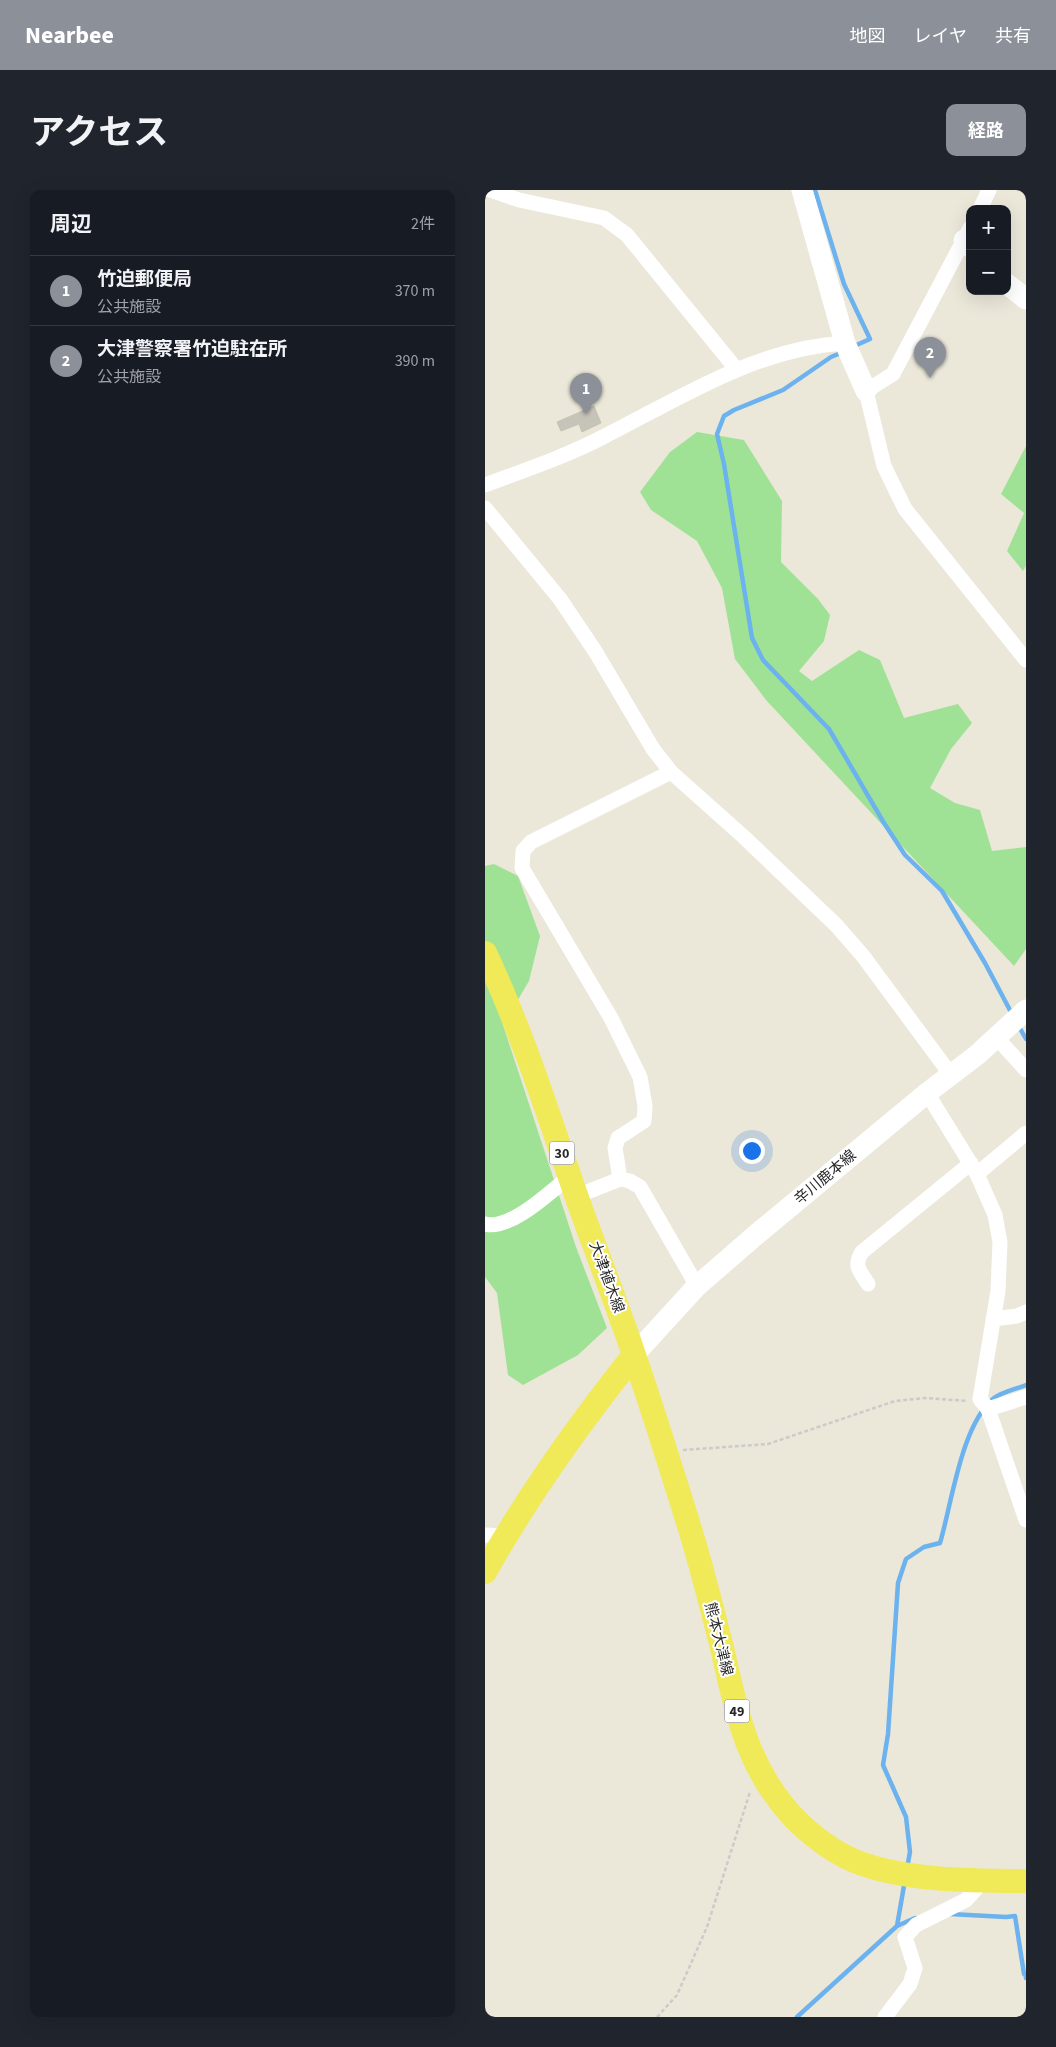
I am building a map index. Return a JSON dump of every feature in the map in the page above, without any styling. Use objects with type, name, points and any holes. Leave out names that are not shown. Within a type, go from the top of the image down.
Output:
[{"type":"main road","points":[[802,190],[848,348],[866,391]]},
{"type":"main road","points":[[1011,287],[1026,299]]},
{"type":"main road","name":"大津植木線","points":[[485,953],[500,985],[526,1052],[635,1355]]},
{"type":"main road","name":"辛川鹿本線","points":[[635,1355],[697,1286],[757,1234],[951,1075],[1013,1021]]},
{"type":"main road","points":[[485,1572],[495,1535],[589,1411],[635,1355]]},
{"type":"main road","name":"熊本大津線","points":[[635,1355],[700,1562],[742,1732],[757,1769],[773,1795],[797,1821],[820,1840],[847,1858],[883,1869],[922,1877],[983,1881],[1026,1881]]},
{"type":"street","points":[[490,190],[519,200],[604,218],[627,235],[737,370]]},
{"type":"street","points":[[982,205],[989,190]]},
{"type":"street","points":[[966,242],[893,374],[866,391],[884,466],[905,508],[1026,660]]},
{"type":"street","points":[[485,485],[604,437],[667,403],[763,359],[823,344],[848,348]]},
{"type":"street","points":[[485,508],[559,599],[595,651],[653,749],[671,772],[745,838],[836,925],[863,956],[951,1075]]},
{"type":"street","points":[[620,1179],[615,1148],[618,1138],[644,1121],[645,1106],[640,1077],[611,1018],[522,868],[523,851],[531,842],[671,772]]},
{"type":"street","points":[[1013,1021],[1026,1070]]},
{"type":"street","points":[[927,1093],[974,1168],[995,1215],[1001,1242],[998,1290],[980,1400],[987,1409],[1026,1520]]},
{"type":"street","points":[[868,1284],[858,1267],[858,1259],[862,1252],[974,1168],[1026,1133]]},
{"type":"street","points":[[485,1224],[491,1226],[507,1222],[573,1186],[620,1179],[640,1188],[697,1286]]},
{"type":"street","points":[[993,1318],[1017,1316],[1026,1312]]},
{"type":"street","points":[[987,1409],[1026,1397]]},
{"type":"street","points":[[885,2017],[909,1984],[915,1968],[905,1937],[916,1925],[966,1900],[983,1881]]},
{"type":"path","points":[[666,1451],[768,1444],[895,1401],[925,1398],[967,1400],[987,1409]]},
{"type":"path","points":[[657,2017],[677,1995],[707,1927],[757,1769]]},
{"type":"green space","points":[[697,432],[744,440],[782,501],[781,562],[818,599],[830,615],[824,641],[799,671],[812,681],[859,650],[880,660],[904,718],[958,704],[972,723],[951,749],[930,788],[955,803],[980,810],[992,851],[1026,847],[1026,949],[1014,966],[766,700],[735,659],[722,588],[697,541],[651,510],[640,492],[670,452]]},
{"type":"green space","points":[[1026,446],[1026,566],[1023,571],[1007,551],[1024,513],[1001,494]]},
{"type":"green space","points":[[494,864],[518,876],[540,936],[529,981],[503,1025],[576,1247],[607,1328],[578,1355],[523,1385],[508,1375],[497,1293],[485,1277],[485,866]]},
{"type":"building","points":[[594,406],[601,423],[582,432],[579,424],[561,431],[557,422]]},
{"type":"waterway","points":[[815,190],[844,284],[870,339],[852,347]]},
{"type":"waterway","points":[[843,352],[831,357],[783,390],[724,416],[717,434],[724,464],[752,638],[763,660],[829,729],[905,855],[942,891],[985,963],[1012,1014]]},
{"type":"waterway","points":[[1018,1025],[1026,1039]]},
{"type":"waterway","points":[[907,1868],[910,1852],[906,1817],[883,1765],[888,1734],[898,1583],[906,1559],[924,1547],[940,1543],[959,1466],[973,1426],[983,1410],[997,1396],[1026,1385]]},
{"type":"waterway","points":[[897,1926],[905,1880]]},
{"type":"waterway","points":[[950,1914],[1015,1916],[1026,1978]]},
{"type":"waterway","points":[[797,2017],[897,1926],[915,1918]]},
{"type":"place","name":"大津警察署竹迫駐在所","points":[[930,378]]},
{"type":"place","name":"竹迫郵便局","points":[[586,414]]}]
